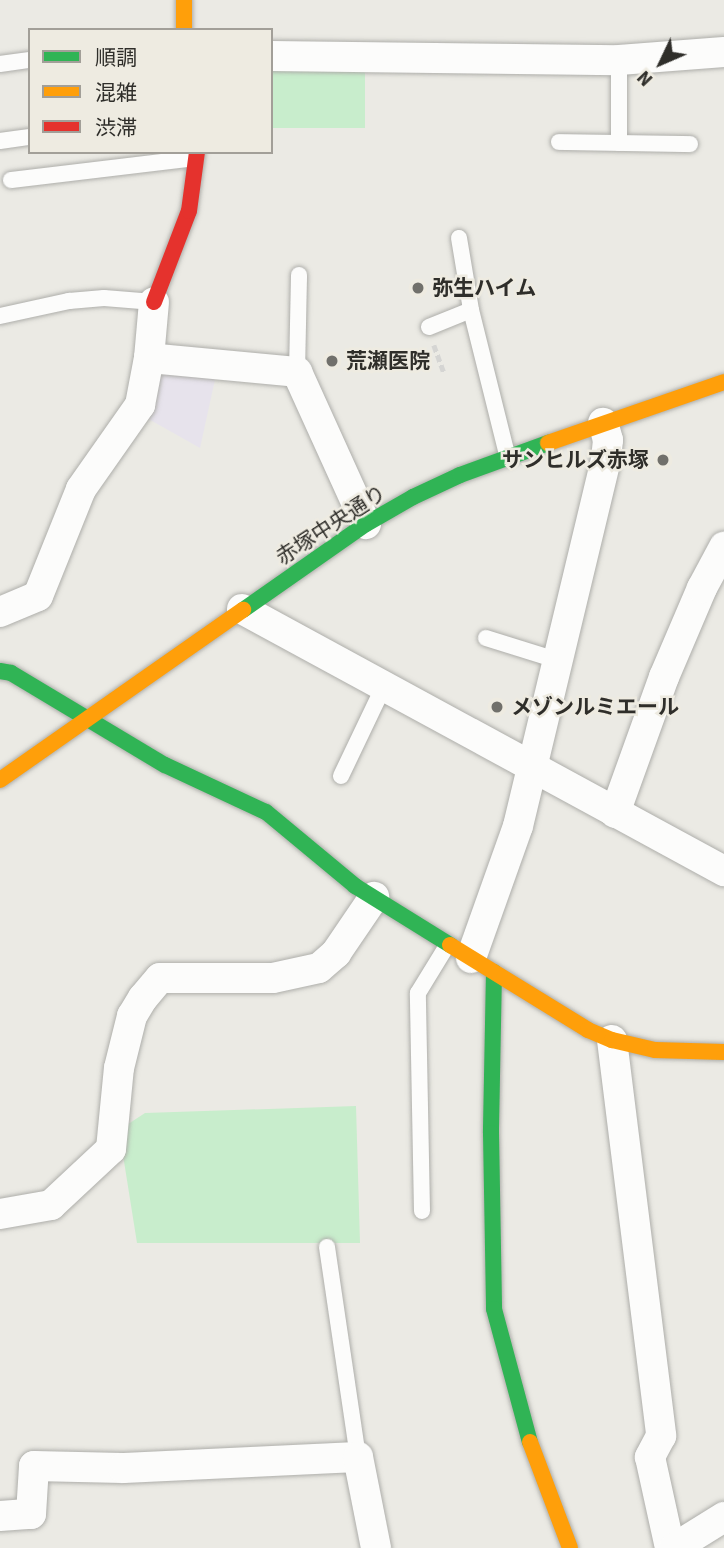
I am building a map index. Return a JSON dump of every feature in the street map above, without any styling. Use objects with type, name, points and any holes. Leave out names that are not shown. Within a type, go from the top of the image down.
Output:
[{"type":"street","points":[[184,0],[184,28]]},
{"type":"street","points":[[273,56],[619,60],[724,52]]},
{"type":"street","points":[[0,612],[38,596],[81,489],[140,405],[149,358],[155,302],[189,211],[196,155]]},
{"type":"street","points":[[149,358],[297,372],[366,524]]},
{"type":"street","name":"赤塚中央通り","points":[[0,780],[366,524],[413,497],[508,458],[724,382]]},
{"type":"street","points":[[570,1548],[529,1439],[494,1309],[491,1133],[471,958],[518,826],[606,458],[608,440],[603,423]]},
{"type":"street","points":[[615,813],[664,677],[702,588],[724,548]]},
{"type":"street","points":[[242,609],[724,871]]},
{"type":"street","points":[[0,671],[11,674],[164,765],[266,812],[355,886],[588,1030],[612,1040],[655,1050],[724,1052]]},
{"type":"street","points":[[0,1214],[51,1205],[111,1149],[118,1068],[132,1016],[160,978],[273,978],[319,968],[336,953],[373,897]]},
{"type":"street","points":[[612,1040],[662,1436],[650,1457],[672,1548],[724,1517]]},
{"type":"street","points":[[0,1516],[31,1514],[34,1466],[123,1468],[358,1457],[376,1548]]},
{"type":"lane","points":[[0,64],[28,60]]},
{"type":"lane","points":[[619,60],[619,143]]},
{"type":"lane","points":[[0,141],[28,137]]},
{"type":"lane","points":[[559,142],[690,144]]},
{"type":"lane","points":[[11,180],[196,155]]},
{"type":"lane","points":[[459,237],[471,310],[508,458]]},
{"type":"lane","points":[[297,372],[299,275]]},
{"type":"lane","points":[[0,316],[69,301],[104,298],[155,302]]},
{"type":"lane","points":[[429,327],[471,310]]},
{"type":"lane","points":[[486,638],[556,660]]},
{"type":"lane","points":[[341,776],[384,686]]},
{"type":"lane","points":[[422,1211],[418,993],[471,958]]},
{"type":"lane","points":[[327,1247],[358,1457]]},
{"type":"path","points":[[429,327],[444,373]]},
{"type":"shaded area","points":[[168,369],[216,375],[200,448],[145,417],[157,376]]},
{"type":"green space","points":[[273,66],[365,66],[365,128],[273,128]]},
{"type":"green space","points":[[356,1106],[360,1243],[137,1243],[119,1130],[145,1113]]},
{"type":"traffic: fast","points":[[243,610],[366,524],[413,497],[460,475],[548,443]]},
{"type":"traffic: fast","points":[[0,671],[11,673],[165,765],[266,812],[355,886],[450,945]]},
{"type":"traffic: fast","points":[[494,972],[491,1133],[494,1309],[530,1442]]},
{"type":"traffic: slow","points":[[184,0],[184,28]]},
{"type":"traffic: slow","points":[[548,443],[724,382]]},
{"type":"traffic: slow","points":[[0,780],[243,610]]},
{"type":"traffic: slow","points":[[450,945],[588,1030],[612,1040],[655,1050],[724,1052]]},
{"type":"traffic: slow","points":[[530,1442],[570,1548]]},
{"type":"traffic: jam","points":[[154,302],[189,211],[197,154]]},
{"type":"place","name":"弥生ハイム","points":[[418,288]]},
{"type":"place","name":"荒瀬医院","points":[[332,361]]},
{"type":"place","name":"サンヒルズ赤塚","points":[[663,460]]},
{"type":"place","name":"メゾンルミエール","points":[[497,707]]}]
